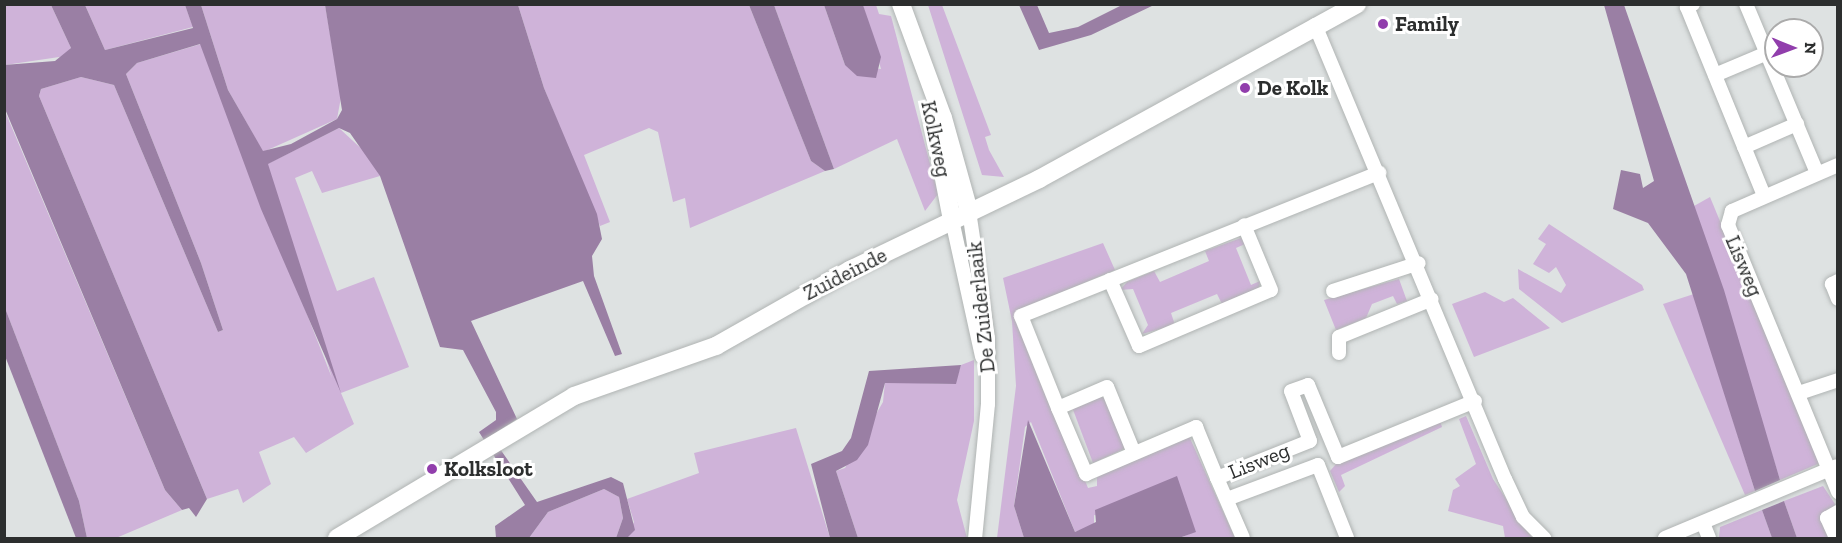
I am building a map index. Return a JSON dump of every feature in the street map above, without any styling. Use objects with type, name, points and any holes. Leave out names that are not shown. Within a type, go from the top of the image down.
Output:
[{"type":"street","name":"Kolkweg","points":[[901,4],[919,59],[943,118],[969,212]]},
{"type":"street","points":[[1693,4],[1687,7],[1764,196]]},
{"type":"street","points":[[1746,4],[1764,46]]},
{"type":"street","name":"Zuideinde","points":[[337,538],[588,390],[716,346],[814,289],[1222,81],[1315,25],[1355,5]]},
{"type":"street","points":[[1315,25],[1419,263],[1523,517],[1545,538]]},
{"type":"street","points":[[1715,75],[1764,54]]},
{"type":"street","name":"Kolkweg","points":[[919,59],[952,220]]},
{"type":"street","points":[[1778,78],[1817,173]]},
{"type":"street","points":[[1744,147],[1797,124]]},
{"type":"street","name":"Lisweg","points":[[1838,165],[1732,211],[1728,225],[1799,393],[1834,468],[1838,492]]},
{"type":"street","name":"Lisweg","points":[[1338,457],[1308,385],[1291,391],[1310,441],[1217,478],[1196,427],[1086,474],[1022,316],[1244,225],[1379,173]]},
{"type":"street","name":"De Zuiderlaaik","points":[[969,212],[984,302],[988,404],[975,538]]},
{"type":"street","name":"De Zuiderlaaik","points":[[952,220],[988,404]]},
{"type":"street","points":[[1110,280],[1139,346],[1271,290],[1244,225]]},
{"type":"street","points":[[1333,291],[1419,263]]},
{"type":"street","points":[[1838,281],[1832,284],[1838,299]]},
{"type":"street","points":[[1339,353],[1339,337],[1432,299]]},
{"type":"street","points":[[1799,393],[1838,380]]},
{"type":"street","points":[[1058,408],[1107,387],[1134,453]]},
{"type":"street","name":"Lisweg","points":[[1227,499],[1318,465],[1475,401]]},
{"type":"street","points":[[1318,465],[1347,538]]},
{"type":"street","points":[[1665,538],[1834,468]]},
{"type":"street","points":[[1217,478],[1243,538]]},
{"type":"street","points":[[1836,538],[1827,518],[1838,512]]},
{"type":"street","points":[[1703,523],[1709,538]]},
{"type":"shaded area","points":[[4,5],[51,5],[71,48],[66,56],[5,65]]},
{"type":"shaded area","points":[[51,5],[85,5],[105,50],[193,28],[185,5],[201,5],[228,90],[263,151],[291,144],[337,119],[342,110],[325,5],[518,5],[544,88],[597,214],[602,239],[592,256],[594,276],[622,354],[615,356],[583,281],[471,321],[517,419],[491,436],[537,502],[611,477],[623,483],[635,530],[627,538],[616,538],[623,518],[619,497],[604,489],[548,512],[529,538],[496,538],[495,526],[525,505],[479,432],[496,420],[496,412],[463,350],[440,347],[380,176],[350,133],[339,128],[268,164],[341,393],[261,209],[200,44],[137,63],[126,74],[201,263],[223,330],[218,332],[114,85],[81,77],[41,89],[39,96],[207,499],[196,517],[189,508],[182,510],[165,490],[5,109],[4,65],[55,61],[71,48]]},
{"type":"shaded area","points":[[85,5],[185,5],[193,27],[105,50]]},
{"type":"shaded area","points":[[201,5],[325,5],[341,97],[337,119],[263,152],[228,90]]},
{"type":"shaded area","points":[[518,5],[749,5],[811,161],[825,171],[690,228],[685,198],[673,202],[658,132],[649,128],[584,155],[610,222],[600,226],[544,88]]},
{"type":"shaded area","points":[[749,5],[774,5],[834,169],[825,171],[811,161]]},
{"type":"shaded area","points":[[774,5],[824,5],[845,65],[881,69],[863,5],[876,5],[879,14],[891,16],[938,194],[925,211],[897,139],[834,169]]},
{"type":"shaded area","points":[[824,5],[863,5],[881,57],[876,78],[857,76],[845,65]]},
{"type":"shaded area","points":[[928,5],[942,5],[991,135],[985,137],[989,150],[1004,177],[982,175]]},
{"type":"shaded area","points":[[1019,5],[1037,5],[1049,33],[1078,27],[1122,5],[1154,5],[1091,35],[1039,50]]},
{"type":"shaded area","points":[[1604,5],[1624,5],[1724,290],[1780,480],[1755,491],[1686,274],[1648,223],[1613,209],[1621,170],[1640,174],[1643,188],[1654,181]]},
{"type":"shaded area","points":[[201,44],[332,378],[267,164],[339,128],[366,153],[380,176],[322,193],[312,171],[295,178],[337,291],[374,277],[409,367],[341,393],[354,424],[306,453],[294,437],[259,452],[271,484],[243,503],[238,489],[207,499],[39,96],[41,89],[81,77],[114,85],[218,332],[223,330],[201,263],[126,74],[137,63]]},
{"type":"shaded area","points":[[4,109],[165,490],[182,510],[116,538],[87,538],[79,501],[5,308]]},
{"type":"shaded area","points":[[1710,197],[1820,463],[1780,480],[1694,206]]},
{"type":"shaded area","points":[[1549,224],[1642,285],[1644,290],[1562,323],[1519,289],[1518,269],[1561,293],[1566,285],[1556,267],[1549,273],[1533,264],[1546,244],[1538,239]]},
{"type":"shaded area","points":[[1241,238],[1245,244],[1236,248],[1251,285],[1260,281],[1259,289],[1223,306],[1217,294],[1171,313],[1175,325],[1142,334],[1148,325],[1133,289],[1120,290],[1127,282],[1154,271],[1160,282],[1209,261],[1205,251]]},
{"type":"shaded area","points":[[1103,243],[1115,270],[1017,311],[1088,488],[1097,486],[1097,475],[1189,436],[1235,538],[1180,538],[1196,531],[1094,515],[1094,525],[1075,532],[1031,422],[1025,427],[1014,506],[1024,538],[997,538],[1016,386],[1012,321],[1003,278]]},
{"type":"shaded area","points":[[1399,279],[1407,301],[1397,304],[1393,296],[1372,304],[1366,318],[1336,330],[1324,300]]},
{"type":"shaded area","points":[[1485,292],[1504,302],[1513,298],[1550,328],[1474,357],[1452,304]]},
{"type":"shaded area","points":[[1694,294],[1755,491],[1745,495],[1663,304]]},
{"type":"shaded area","points":[[5,308],[79,501],[87,538],[76,538],[5,356]]},
{"type":"shaded area","points":[[974,360],[974,421],[957,500],[967,538],[858,538],[836,471],[845,468],[883,402],[885,382],[955,384],[961,365]]},
{"type":"shaded area","points":[[961,365],[956,384],[885,383],[868,445],[857,460],[836,471],[858,538],[830,538],[811,464],[842,451],[851,438],[869,371]]},
{"type":"shaded area","points":[[1105,393],[1128,447],[1093,463],[1072,407]]},
{"type":"shaded area","points":[[1466,416],[1493,479],[1532,538],[1505,538],[1503,526],[1448,511],[1453,490],[1460,486],[1455,479],[1476,464],[1459,419]]},
{"type":"shaded area","points":[[1028,420],[1075,532],[1096,522],[1095,510],[1177,476],[1196,532],[1179,538],[1024,538],[1014,506]]},
{"type":"shaded area","points":[[1440,421],[1442,427],[1341,475],[1345,486],[1339,492],[1330,471],[1337,463]]},
{"type":"shaded area","points":[[796,428],[830,538],[627,538],[634,522],[627,499],[699,473],[694,453]]},
{"type":"shaded area","points":[[1823,486],[1835,504],[1830,538],[1797,538],[1784,501]]},
{"type":"shaded area","points":[[604,489],[619,497],[623,518],[616,538],[529,538],[548,512]]},
{"type":"shaded area","points":[[1784,501],[1797,538],[1772,538],[1762,510]]},
{"type":"shaded area","points":[[1762,510],[1772,538],[1719,537],[1720,527]]},
{"type":"place","name":"Family","points":[[1383,24]]},
{"type":"place","name":"De Kolk","points":[[1245,88]]},
{"type":"place","name":"Kolksloot","points":[[432,469]]}]
